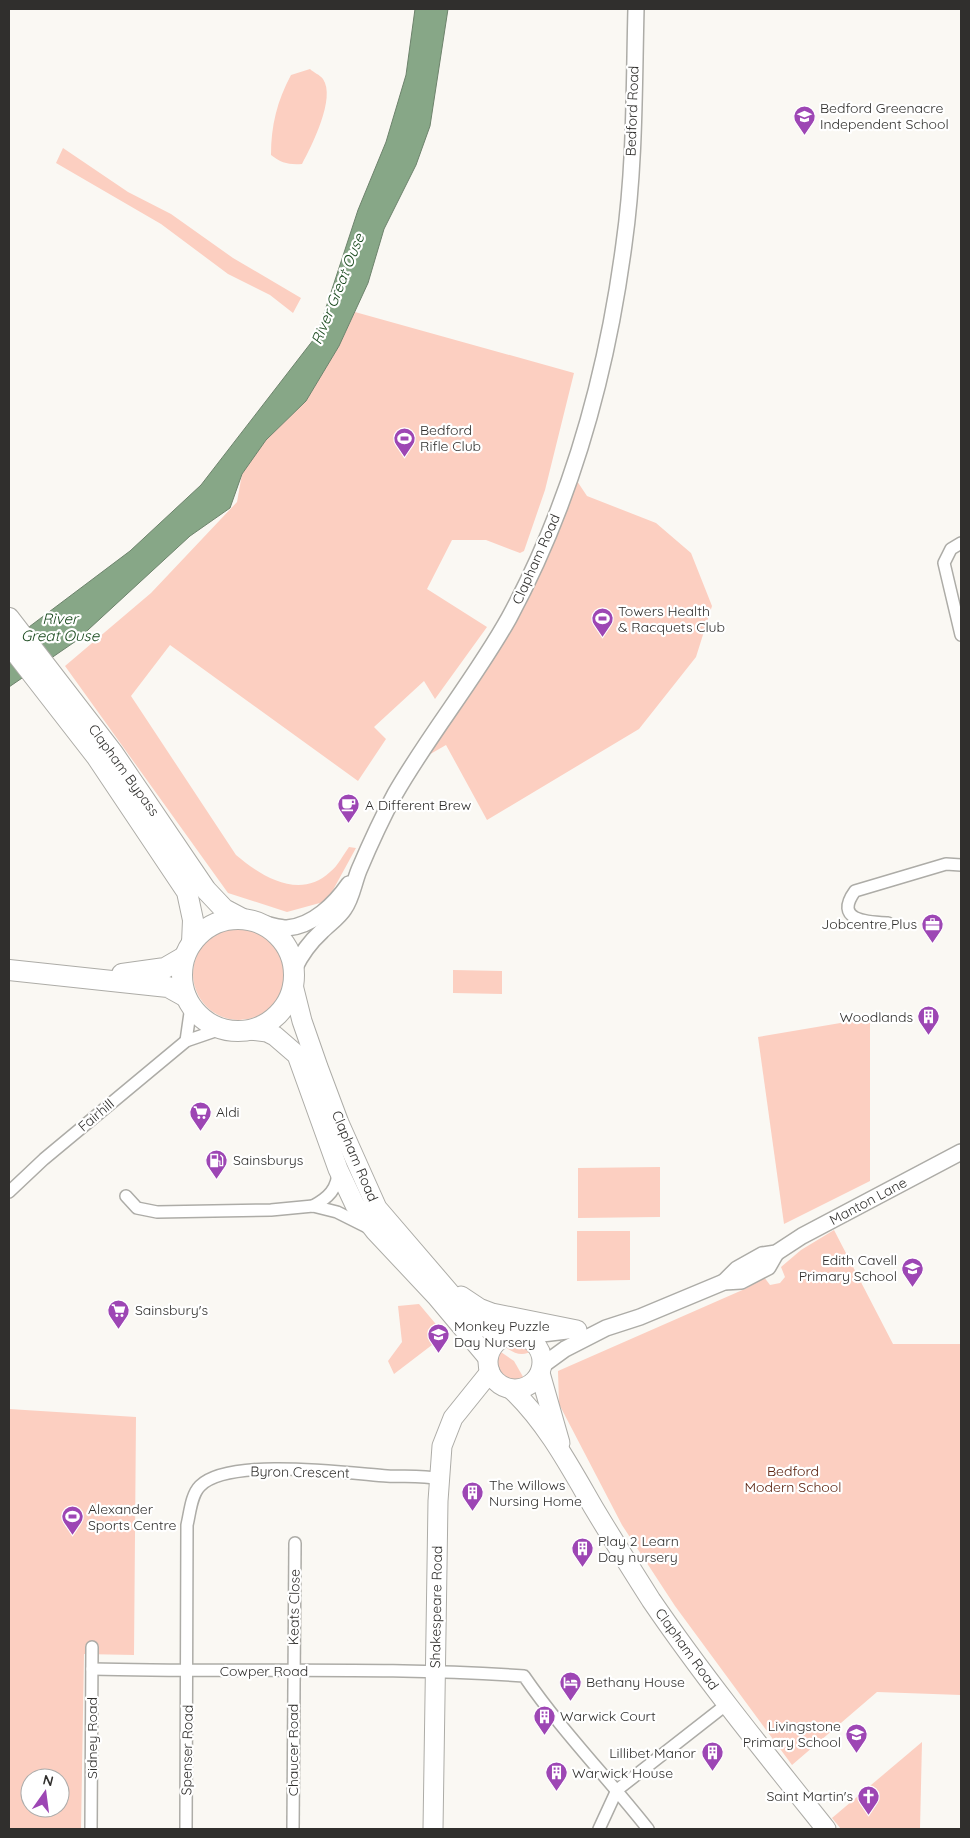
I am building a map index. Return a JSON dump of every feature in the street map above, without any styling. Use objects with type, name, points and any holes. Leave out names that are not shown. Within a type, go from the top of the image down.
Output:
[{"type":"highway","name":"Clapham Bypass","points":[[9,618],[105,754],[206,890],[224,909],[241,918]]},
{"type":"highway","name":"Clapham Bypass","points":[[9,644],[105,754],[187,892],[193,920],[188,950]]},
{"type":"highway","points":[[9,970],[168,988],[188,1001],[202,1018],[221,1029],[249,1030],[265,1024],[278,1014],[288,1000],[294,977],[292,958],[284,943],[273,930],[264,924],[241,918],[230,919],[218,924],[165,968],[150,971],[71,976]]},
{"type":"highway","points":[[188,950],[181,970],[188,1001]]},
{"type":"main road","name":"Clapham Road","points":[[294,977],[302,1021],[339,1123],[377,1208],[445,1286],[454,1300],[478,1323],[517,1336]]},
{"type":"main road","name":"Clapham Road","points":[[249,1030],[267,1032],[275,1036],[297,1055],[347,1190],[375,1232],[436,1296],[489,1365]]},
{"type":"main road","points":[[339,1123],[338,1143],[349,1178],[347,1190]]},
{"type":"main road","points":[[445,1286],[479,1308],[492,1313],[577,1330]]},
{"type":"main road","points":[[472,1395],[530,1384],[542,1369],[541,1350],[517,1336],[494,1344],[489,1365],[507,1387]]},
{"type":"main road","name":"Shakespeare Road","points":[[433,1829],[435,1672],[442,1446],[453,1418],[472,1395],[489,1365]]},
{"type":"main road","name":"Clapham Road","points":[[542,1369],[564,1456]]},
{"type":"main road","name":"Clapham Road","points":[[507,1387],[529,1406],[564,1456],[612,1538],[652,1600],[726,1704],[826,1829]]},
{"type":"street","name":"Bedford Road","points":[[627,214],[634,102],[636,9]]},
{"type":"street","name":"Clapham Road","points":[[294,977],[316,936],[345,909],[359,871],[388,806],[508,620],[550,532],[583,437],[598,380],[617,292],[627,214]]},
{"type":"street","points":[[961,543],[952,549],[944,563],[961,635]]},
{"type":"street","points":[[888,923],[860,922],[852,915],[848,906],[849,899],[855,891],[946,864],[961,865]]},
{"type":"street","name":"Clapham Road","points":[[264,924],[287,928],[301,924],[320,914],[341,895],[359,871]]},
{"type":"street","points":[[186,1041],[188,1001]]},
{"type":"street","name":"Fairhill","points":[[9,1192],[50,1154],[186,1041],[221,1029]]},
{"type":"street","name":"Manton Lane","points":[[542,1369],[565,1349],[606,1328],[640,1317],[724,1282],[737,1269],[762,1255],[776,1254],[818,1227],[961,1152]]},
{"type":"street","points":[[313,1206],[327,1198],[332,1191],[338,1178],[338,1169]]},
{"type":"street","points":[[328,1209],[337,1206],[347,1190]]},
{"type":"street","points":[[126,1196],[137,1208],[157,1212],[271,1210],[313,1206],[328,1209],[375,1232]]},
{"type":"street","name":"Manton Lane","points":[[517,1336],[606,1328]]},
{"type":"street","name":"Byron Crescent","points":[[188,1671],[188,1525],[191,1505],[199,1487],[214,1477],[236,1471],[290,1469],[390,1476],[425,1476],[440,1479]]},
{"type":"street","name":"Keats Close","points":[[293,1671],[294,1544]]},
{"type":"street","name":"Sidney Road","points":[[91,1829],[92,1647]]},
{"type":"street","name":"Cowper Road","points":[[92,1669],[435,1672],[524,1676],[562,1729],[617,1790]]},
{"type":"street","name":"Spenser Road","points":[[186,1829],[188,1671]]},
{"type":"street","name":"Chaucer Road","points":[[293,1671],[294,1829]]},
{"type":"street","points":[[600,1829],[617,1790],[726,1704]]},
{"type":"street","points":[[617,1790],[648,1829]]},
{"type":"green space","points":[[310,69],[323,79],[326,87],[325,109],[302,164],[285,163],[271,155],[272,134],[276,114],[282,94],[291,75]]},
{"type":"green space","points":[[63,148],[128,192],[171,214],[233,258],[301,298],[293,313],[270,295],[228,274],[161,224],[56,163]]},
{"type":"green space","points":[[355,312],[574,373],[545,490],[524,551],[520,553],[486,540],[452,540],[427,589],[487,627],[435,699],[424,681],[374,727],[386,739],[358,781],[170,645],[131,696],[236,855],[257,871],[282,882],[294,885],[306,884],[318,880],[333,870],[349,847],[356,848],[327,901],[287,912],[228,893],[65,666],[151,593],[237,502],[242,474],[266,440],[306,401],[339,346]]},
{"type":"green space","name":"Towers Health & Racquets Club","points":[[577,481],[587,496],[656,523],[691,553],[712,606],[696,657],[639,729],[487,820],[446,745],[420,760],[463,697]]},
{"type":"green space","points":[[239,928],[248,929],[265,936],[277,948],[284,965],[284,983],[277,1000],[265,1012],[248,1019],[239,1020],[230,1019],[213,1012],[201,1000],[194,983],[193,974],[194,965],[201,948],[213,936],[230,929]]},
{"type":"green space","points":[[453,970],[502,971],[502,994],[453,993]]},
{"type":"green space","points":[[870,1018],[870,1181],[784,1224],[758,1037]]},
{"type":"green space","points":[[660,1167],[660,1217],[578,1218],[578,1168]]},
{"type":"green space","name":"Bedford Modern School","points":[[834,1230],[893,1344],[961,1344],[961,1695],[877,1692],[792,1765],[675,1606],[622,1525],[559,1404],[558,1371],[747,1288],[764,1277],[770,1285],[780,1283],[785,1277],[781,1267],[801,1250]]},
{"type":"green space","points":[[577,1231],[630,1231],[630,1280],[577,1281]]},
{"type":"green space","points":[[419,1304],[445,1335],[394,1374],[388,1361],[402,1342],[398,1306]]},
{"type":"green space","points":[[515,1340],[523,1341],[534,1350],[525,1354],[518,1354],[502,1345]]},
{"type":"green space","points":[[498,1350],[514,1361],[526,1382],[511,1382],[499,1376],[495,1371],[494,1365]]},
{"type":"green space","name":"Alexander Sports Centre","points":[[9,1409],[136,1417],[134,1655],[84,1654],[81,1829],[9,1829]]},
{"type":"green space","points":[[922,1742],[920,1829],[841,1829],[832,1818]]},
{"type":"water","name":"River Great Ouse","points":[[415,9],[448,9],[430,126],[416,165],[384,229],[368,283],[339,346],[306,401],[266,440],[242,474],[230,508],[190,536],[76,641],[9,687],[9,642],[130,551],[201,485],[317,335],[358,210],[386,142],[406,75]]},
{"type":"place","name":"Bedford Greenacre Independent School","points":[[804,135]]},
{"type":"place","name":"Bedford Rifle Club","points":[[404,457]]},
{"type":"place","name":"Towers Health & Racquets Club","points":[[602,638]]},
{"type":"place","name":"A Different Brew","points":[[349,824]]},
{"type":"place","name":"Jobcentre Plus","points":[[933,943]]},
{"type":"place","name":"Woodlands","points":[[929,1036]]},
{"type":"place","name":"Aldi","points":[[200,1131]]},
{"type":"place","name":"Sainsburys","points":[[217,1179]]},
{"type":"place","name":"Edith Cavell Primary School","points":[[913,1287]]},
{"type":"place","name":"Sainsbury's","points":[[119,1329]]},
{"type":"place","name":"Monkey Puzzle Day Nursery","points":[[438,1353]]},
{"type":"place","name":"The Willows Nursing Home","points":[[473,1512]]},
{"type":"place","name":"Alexander Sports Centre","points":[[72,1536]]},
{"type":"place","name":"Play 2 Learn Day nursery","points":[[582,1568]]},
{"type":"place","name":"Bethany House","points":[[570,1701]]},
{"type":"place","name":"Warwick Court","points":[[544,1735]]},
{"type":"place","name":"Livingstone Primary School","points":[[857,1753]]},
{"type":"place","name":"Lillibet Manor","points":[[712,1772]]},
{"type":"place","name":"Warwick House","points":[[556,1792]]},
{"type":"place","name":"Saint Martin's","points":[[869,1815]]}]
